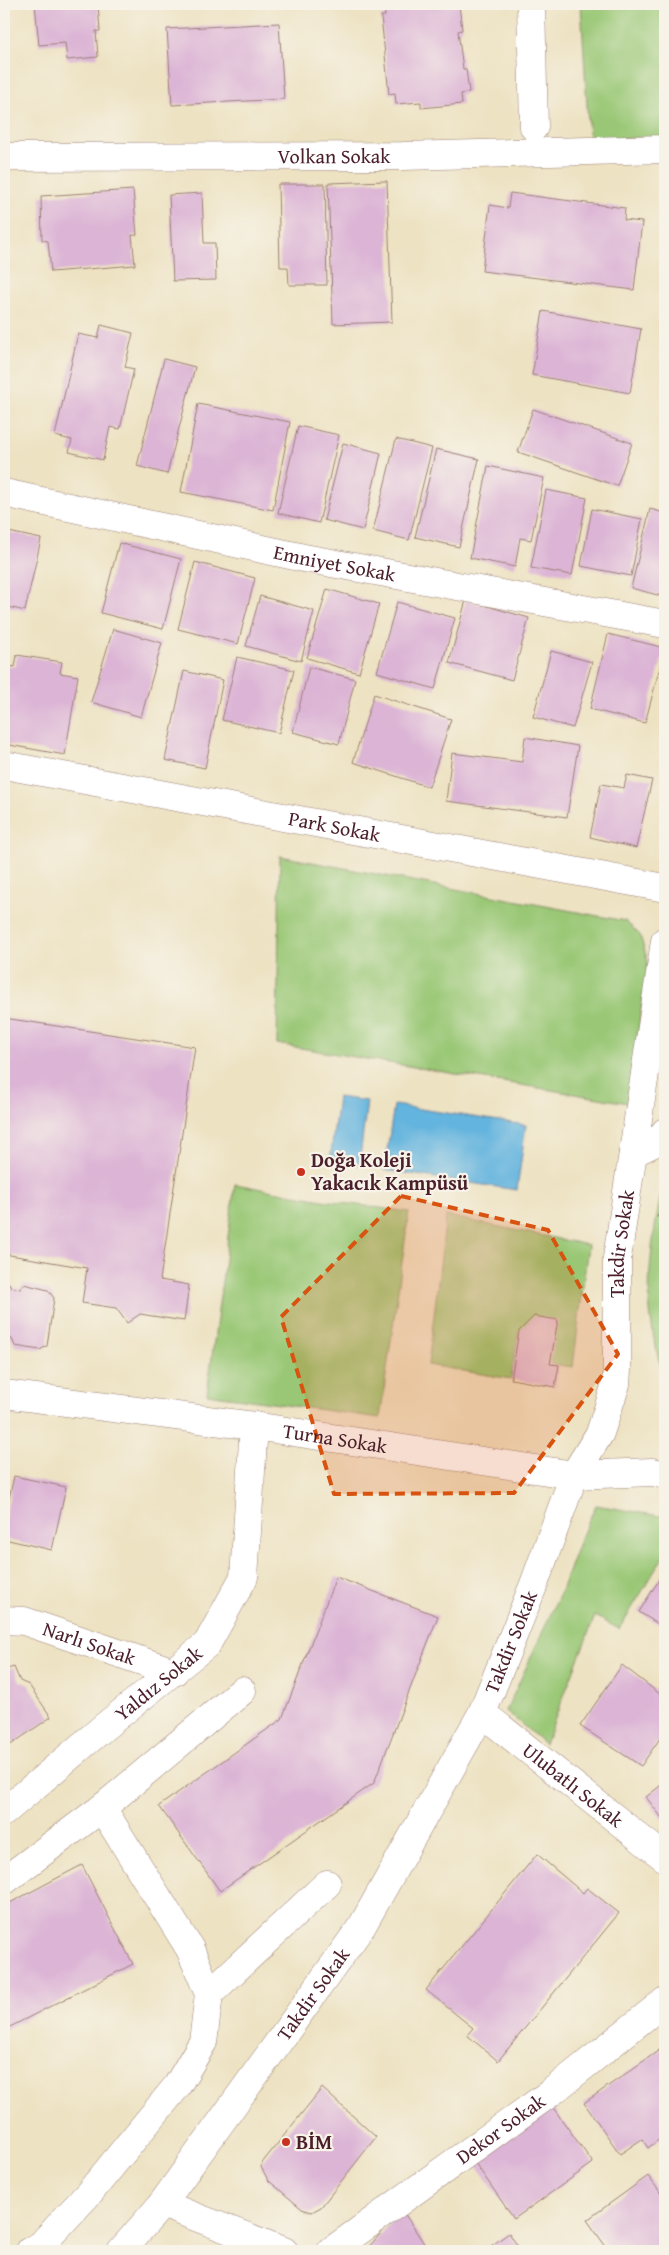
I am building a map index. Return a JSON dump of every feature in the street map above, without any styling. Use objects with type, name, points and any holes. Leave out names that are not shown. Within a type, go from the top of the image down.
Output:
[{"type":"street","points":[[531,4],[534,127]]},
{"type":"street","name":"Volkan Sokak","points":[[4,157],[393,156],[665,149]]},
{"type":"street","name":"Emniyet Sokak","points":[[4,493],[304,558],[665,624]]},
{"type":"street","name":"Park Sokak","points":[[4,765],[665,888]]},
{"type":"street","name":"Takdir Sokak","points":[[121,2251],[162,2204],[362,1926],[482,1714],[534,1584],[574,1475],[600,1433],[616,1384],[617,1258],[665,940]]},
{"type":"street","points":[[632,1153],[658,1141],[665,1132]]},
{"type":"street","name":"Turna Sokak","points":[[4,1394],[254,1426],[574,1475],[653,1472],[665,1475]]},
{"type":"street","name":"Yaldız Sokak","points":[[4,1812],[104,1727],[207,1644],[244,1578],[254,1426]]},
{"type":"street","name":"Narlı Sokak","points":[[4,1620],[24,1622],[174,1672]]},
{"type":"street","points":[[4,1881],[102,1808],[242,1691]]},
{"type":"street","name":"Ulubatlı Sokak","points":[[482,1714],[665,1858]]},
{"type":"street","points":[[30,2251],[41,2245],[90,2192],[178,2086],[202,2042],[209,1994],[190,1949],[102,1808]]},
{"type":"street","points":[[209,1994],[327,1884]]},
{"type":"street","name":"Dekor Sokak","points":[[331,2251],[549,2094],[665,2002]]},
{"type":"street","points":[[162,2204],[284,2251]]},
{"type":"path","points":[[656,1216],[665,1218]]},
{"type":"highlighted area","points":[[401,1196],[548,1230],[618,1354],[514,1493],[334,1494],[281,1317]]},
{"type":"green space","points":[[581,4],[665,4],[665,137],[589,140]]},
{"type":"green space","points":[[280,856],[625,921],[640,935],[648,962],[628,1103],[277,1044]]},
{"type":"green space","points":[[665,1174],[665,1379],[653,1333],[649,1289],[654,1231]]},
{"type":"green space","points":[[235,1184],[322,1200],[409,1212],[380,1418],[207,1394]]},
{"type":"green space","points":[[446,1216],[588,1245],[573,1367],[550,1364],[519,1331],[511,1379],[428,1365]]},
{"type":"green space","points":[[596,1505],[665,1517],[665,1554],[619,1629],[595,1616],[545,1744],[506,1711],[559,1596],[580,1540]]},
{"type":"water","points":[[338,1097],[367,1101],[359,1165],[330,1161]]},
{"type":"water","points":[[394,1105],[526,1125],[517,1190],[384,1170]]},
{"type":"building","points":[[35,4],[98,4],[100,31],[96,31],[98,57],[67,60],[65,43],[39,45]]},
{"type":"building","points":[[384,4],[459,4],[462,30],[458,31],[463,69],[466,69],[469,92],[461,94],[462,104],[421,108],[421,102],[396,104],[395,93],[389,94],[381,16],[385,16]]},
{"type":"building","points":[[279,23],[284,99],[172,105],[167,29]]},
{"type":"building","points":[[387,181],[392,322],[333,324],[328,183]]},
{"type":"building","points":[[278,184],[325,184],[327,285],[289,285],[288,267],[280,267]]},
{"type":"building","points":[[133,190],[137,235],[132,235],[135,265],[51,272],[48,241],[42,240],[41,196]]},
{"type":"building","points":[[202,193],[204,243],[215,243],[216,280],[173,281],[169,195]]},
{"type":"building","points":[[510,193],[625,208],[624,220],[642,222],[634,290],[482,271],[490,205],[508,208]]},
{"type":"building","points":[[543,311],[641,329],[630,393],[532,375]]},
{"type":"building","points":[[101,325],[133,333],[125,367],[134,369],[120,429],[110,427],[103,460],[69,452],[72,440],[55,436],[78,334],[98,338]]},
{"type":"building","points":[[164,359],[195,367],[167,474],[137,466]]},
{"type":"building","points":[[198,404],[290,422],[273,510],[181,492]]},
{"type":"building","points":[[533,409],[632,443],[617,486],[518,452]]},
{"type":"building","points":[[298,426],[339,435],[319,523],[278,513]]},
{"type":"building","points":[[396,439],[432,448],[409,540],[373,531]]},
{"type":"building","points":[[343,443],[381,453],[363,530],[324,520]]},
{"type":"building","points":[[436,449],[479,459],[459,547],[415,537]]},
{"type":"building","points":[[488,466],[544,478],[531,540],[520,538],[515,567],[470,558]]},
{"type":"building","points":[[546,490],[587,498],[572,575],[531,568]]},
{"type":"building","points":[[592,509],[642,519],[631,576],[581,566]]},
{"type":"building","points":[[650,509],[665,513],[665,597],[631,588]]},
{"type":"building","points":[[4,531],[41,539],[25,611],[4,606]]},
{"type":"building","points":[[119,543],[181,559],[163,629],[101,613]]},
{"type":"building","points":[[195,562],[255,578],[238,644],[178,629]]},
{"type":"building","points":[[327,589],[379,604],[359,673],[307,658]]},
{"type":"building","points":[[260,596],[314,611],[301,661],[246,646]]},
{"type":"building","points":[[466,600],[529,618],[512,680],[449,663]]},
{"type":"building","points":[[397,602],[455,618],[435,689],[377,672]]},
{"type":"building","points":[[113,629],[162,643],[141,717],[91,702]]},
{"type":"building","points":[[608,634],[665,648],[645,723],[590,709]]},
{"type":"building","points":[[551,651],[592,662],[573,728],[533,717]]},
{"type":"building","points":[[17,655],[62,662],[60,673],[78,676],[65,755],[4,744],[4,665],[15,667]]},
{"type":"building","points":[[237,657],[294,670],[279,733],[222,720]]},
{"type":"building","points":[[309,667],[355,679],[339,744],[293,732]]},
{"type":"building","points":[[184,671],[223,680],[205,768],[165,760]]},
{"type":"building","points":[[374,694],[451,719],[429,787],[353,762]]},
{"type":"building","points":[[525,737],[578,746],[567,817],[446,801],[452,753],[522,762]]},
{"type":"building","points":[[627,775],[652,780],[636,848],[590,837],[601,784],[624,788]]},
{"type":"building","points":[[4,1018],[195,1047],[160,1280],[189,1285],[184,1321],[140,1314],[127,1323],[116,1308],[82,1303],[87,1268],[4,1254]]},
{"type":"building","points":[[4,1282],[9,1283],[11,1287],[20,1289],[24,1284],[48,1290],[54,1298],[47,1346],[40,1350],[15,1346],[12,1339],[6,1337],[4,1339]]},
{"type":"building","points":[[534,1316],[558,1320],[550,1364],[559,1365],[555,1387],[511,1379],[519,1331]]},
{"type":"building","points":[[14,1476],[66,1487],[52,1550],[4,1539],[4,1522]]},
{"type":"building","points":[[665,1570],[665,1623],[663,1627],[639,1612]]},
{"type":"building","points":[[336,1577],[438,1616],[374,1783],[220,1891],[159,1806],[282,1719]]},
{"type":"building","points":[[4,1665],[7,1669],[14,1667],[20,1681],[29,1685],[51,1717],[9,1746],[4,1738]]},
{"type":"building","points":[[622,1665],[665,1698],[665,1731],[641,1766],[580,1726]]},
{"type":"building","points":[[665,1782],[665,1822],[646,1797]]},
{"type":"building","points":[[537,1854],[583,1893],[587,1888],[619,1913],[498,2061],[467,2035],[473,2028],[426,1990]]},
{"type":"building","points":[[82,1865],[133,1964],[4,2030],[4,1906]]},
{"type":"building","points":[[665,2046],[665,2135],[648,2148],[642,2139],[620,2154],[584,2103]]},
{"type":"building","points":[[322,2088],[376,2137],[321,2207],[312,2212],[302,2209],[268,2180],[261,2167],[262,2163]]},
{"type":"building","points":[[549,2102],[593,2163],[514,2219],[471,2157]]},
{"type":"building","points":[[648,2176],[665,2199],[665,2251],[609,2251],[587,2220]]},
{"type":"building","points":[[402,2210],[429,2251],[365,2251]]},
{"type":"building","points":[[509,2233],[521,2251],[484,2251]]},
{"type":"place","name":"Doğa Koleji Yakacık Kampüsü","points":[[301,1172]]},
{"type":"place","name":"BİM","points":[[286,2142]]}]
